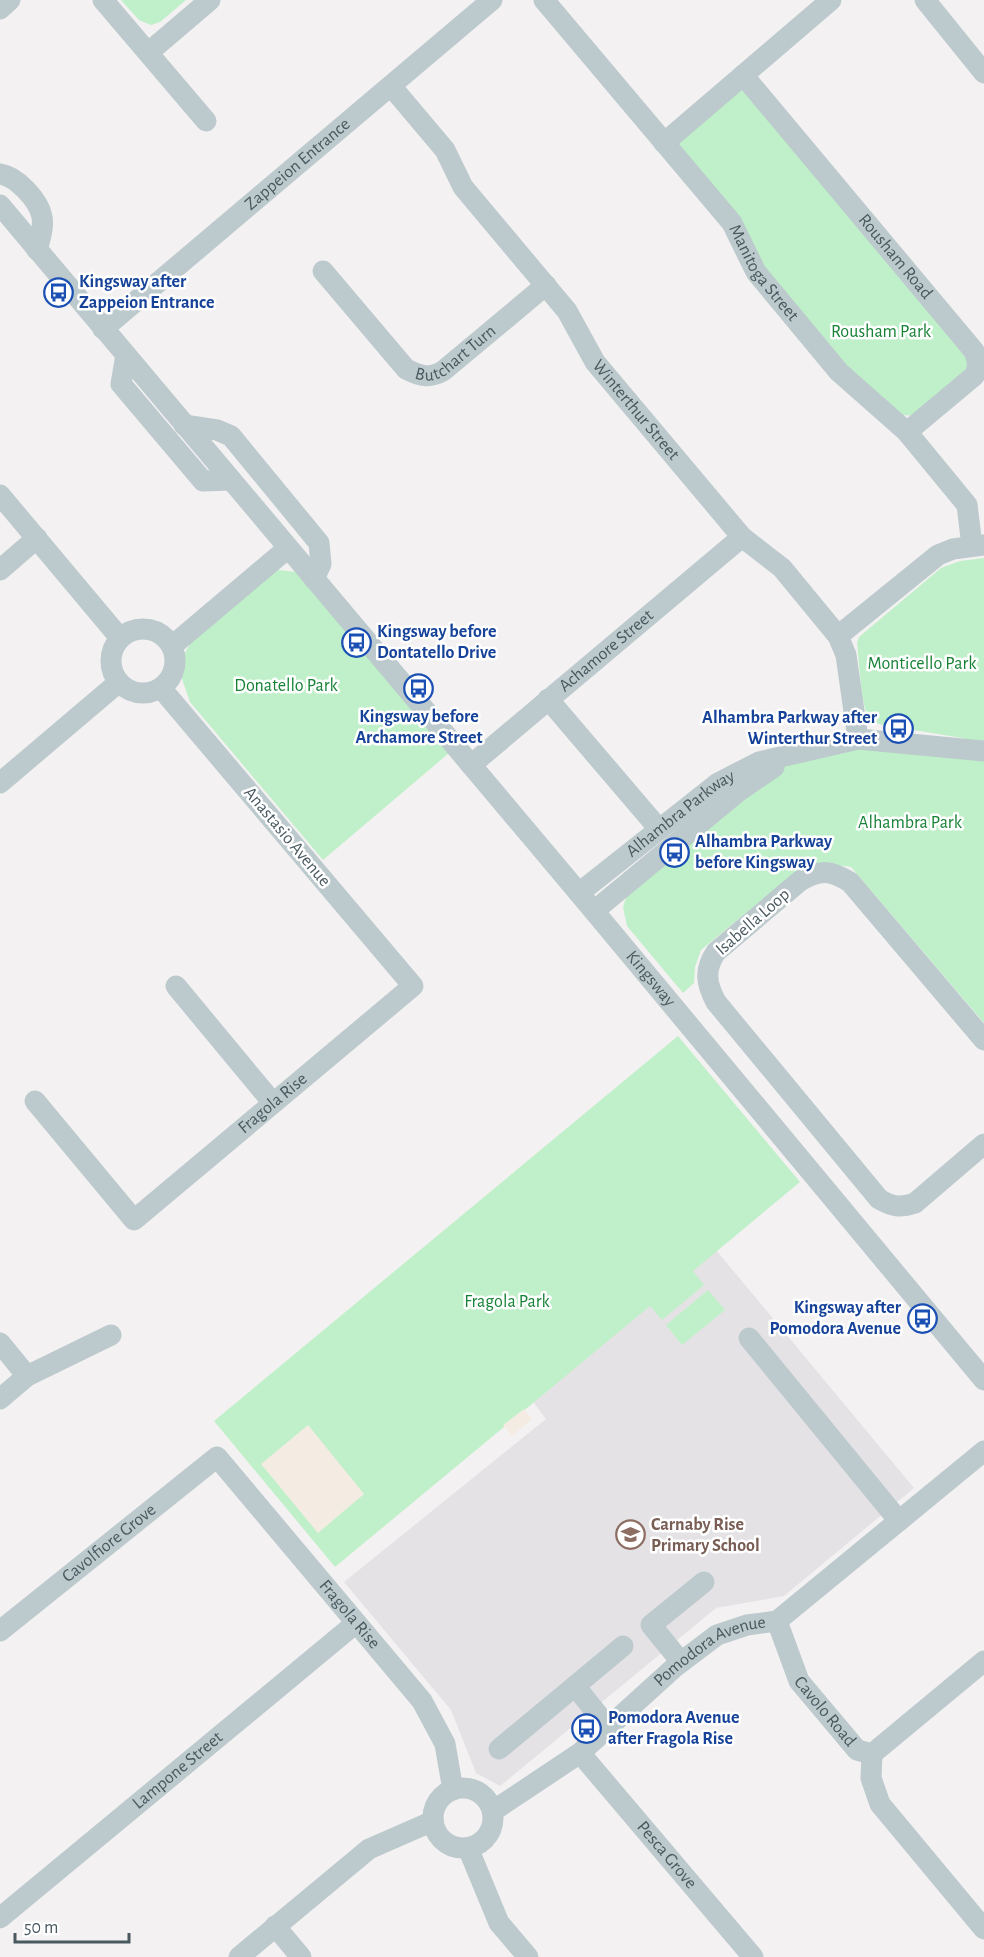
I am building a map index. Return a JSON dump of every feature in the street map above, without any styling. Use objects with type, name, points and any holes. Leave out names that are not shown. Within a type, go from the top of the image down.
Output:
[{"type":"street","points":[[0,9],[10,0]]},
{"type":"street","points":[[103,0],[206,121]]},
{"type":"street","points":[[149,52],[210,0]]},
{"type":"street","name":"Zappeion Entrance","points":[[103,329],[492,0]]},
{"type":"street","name":"Manitoga Street","points":[[544,0],[732,223],[756,272],[839,372],[907,432],[967,505],[978,546]]},
{"type":"street","points":[[664,142],[831,0]]},
{"type":"street","points":[[925,0],[984,73]]},
{"type":"street","name":"Rousham Road","points":[[743,75],[974,351],[978,370],[974,376],[907,432]]},
{"type":"street","name":"Winterthur Street","points":[[391,86],[445,150],[463,187],[567,311],[595,362],[742,537],[782,568],[838,636],[846,656],[858,739]]},
{"type":"street","points":[[0,174],[20,184],[39,207],[43,226],[38,250]]},
{"type":"street","name":"Kingsway","points":[[4,219],[38,250],[579,893],[984,1380]]},
{"type":"street","name":"Butchart Turn","points":[[323,271],[406,369],[424,377],[435,376],[443,371],[546,285]]},
{"type":"street","points":[[126,355],[122,384],[129,393],[203,481],[231,480]]},
{"type":"street","points":[[184,425],[217,429],[231,436],[319,543],[321,564],[314,579]]},
{"type":"street","points":[[0,495],[120,638]]},
{"type":"street","name":"Achamore Street","points":[[471,765],[742,537]]},
{"type":"street","points":[[0,570],[37,538]]},
{"type":"street","points":[[838,636],[926,563],[953,549],[978,546]]},
{"type":"street","points":[[172,646],[288,548]]},
{"type":"street","points":[[138,629],[158,632],[166,638],[172,646],[175,664],[168,681],[161,688],[153,692],[135,692],[119,682],[112,664],[115,646],[120,638],[138,629]]},
{"type":"street","points":[[0,783],[119,682]]},
{"type":"street","name":"Anastasio Avenue","points":[[161,688],[413,986]]},
{"type":"street","points":[[548,699],[659,829]]},
{"type":"street","name":"Alhambra Parkway","points":[[579,893],[718,783],[759,762],[858,739],[984,751]]},
{"type":"street","name":"Alhambra Parkway","points":[[594,911],[739,791],[791,754]]},
{"type":"street","name":"Isabella Loop","points":[[984,1040],[850,882],[838,875],[825,872],[813,873],[800,881],[716,952],[706,974],[708,987],[716,1002],[879,1199],[901,1208],[915,1203],[984,1144]]},
{"type":"street","points":[[176,986],[273,1103]]},
{"type":"street","name":"Fragola Rise","points":[[36,1101],[134,1220],[413,986]]},
{"type":"street","points":[[0,1400],[27,1376],[111,1335]]},
{"type":"street","points":[[749,1338],[899,1521]]},
{"type":"street","points":[[0,1343],[27,1376]]},
{"type":"street","name":"Pomodora Avenue","points":[[493,1811],[580,1753],[681,1662],[717,1635],[747,1625],[777,1621],[984,1451]]},
{"type":"street","name":"Fragola Rise","points":[[217,1457],[422,1701],[445,1743],[453,1790]]},
{"type":"street","name":"Cavolfiore Grove","points":[[0,1632],[217,1457]]},
{"type":"street","points":[[681,1662],[651,1624],[704,1582]]},
{"type":"street","name":"Cavolo Road","points":[[777,1621],[800,1681],[857,1750],[872,1754],[984,1662]]},
{"type":"street","name":"Lampone Street","points":[[0,1918],[356,1623]]},
{"type":"street","points":[[500,1749],[623,1646]]},
{"type":"street","points":[[574,1686],[608,1727]]},
{"type":"street","name":"Pesca Grove","points":[[580,1753],[753,1957]]},
{"type":"street","points":[[872,1754],[871,1778],[880,1803],[984,1929]]},
{"type":"street","points":[[463,1788],[473,1790],[489,1802],[494,1821],[486,1839],[478,1845],[468,1848],[449,1845],[441,1839],[436,1830],[434,1811],[445,1794],[453,1790],[463,1788]]},
{"type":"street","points":[[239,1957],[369,1849],[434,1821]]},
{"type":"street","points":[[468,1848],[499,1923],[528,1957]]},
{"type":"street","points":[[275,1926],[301,1957]]},
{"type":"shaded area","name":"Carnaby Rise Primary School","points":[[701,1232],[914,1488],[784,1596],[716,1608],[500,1786],[476,1773],[451,1710],[344,1582],[546,1419],[528,1395]]},
{"type":"green space","points":[[121,0],[186,0],[160,22],[151,25],[139,20]]},
{"type":"green space","name":"Rousham Park","points":[[742,89],[965,352],[970,368],[916,416],[902,415],[845,368],[764,269],[675,145]]},
{"type":"green space","name":"Monticello Park","points":[[984,558],[984,744],[962,738],[883,725],[871,720],[864,706],[862,695],[857,643],[859,637],[941,568],[960,561]]},
{"type":"green space","name":"Donatello Park","points":[[279,570],[296,572],[449,753],[323,860],[190,702],[180,673],[182,658],[191,642],[271,572]]},
{"type":"green space","name":"Alhambra Park","points":[[858,739],[984,759],[984,1023],[851,867],[807,863],[701,950],[695,967],[694,983],[683,993],[627,926],[623,907],[629,889],[791,754]]},
{"type":"green space","name":"Fragola Park","points":[[678,1036],[800,1182],[693,1271],[704,1285],[662,1320],[650,1306],[335,1567],[214,1421]]},
{"type":"green space","points":[[708,1290],[725,1310],[682,1345],[666,1325]]},
{"type":"sand","points":[[524,1409],[532,1419],[512,1436],[503,1425]]},
{"type":"sand","points":[[308,1425],[364,1494],[318,1533],[261,1464]]},
{"type":"place","name":"Kingsway after Zappeion Entrance","points":[[58,292]]},
{"type":"place","name":"Kingsway before Dontatello Drive","points":[[356,642]]},
{"type":"place","name":"Kingsway before Archamore Street","points":[[419,688]]},
{"type":"place","name":"Alhambra Parkway after Winterthur Street","points":[[898,728]]},
{"type":"place","name":"Alhambra Parkway before Kingsway","points":[[674,852]]},
{"type":"place","name":"Kingsway after Pomodora Avenue","points":[[922,1318]]},
{"type":"place","name":"Carnaby Rise Primary School","points":[[630,1535]]},
{"type":"place","name":"Pomodora Avenue after Fragola Rise","points":[[587,1728]]}]
